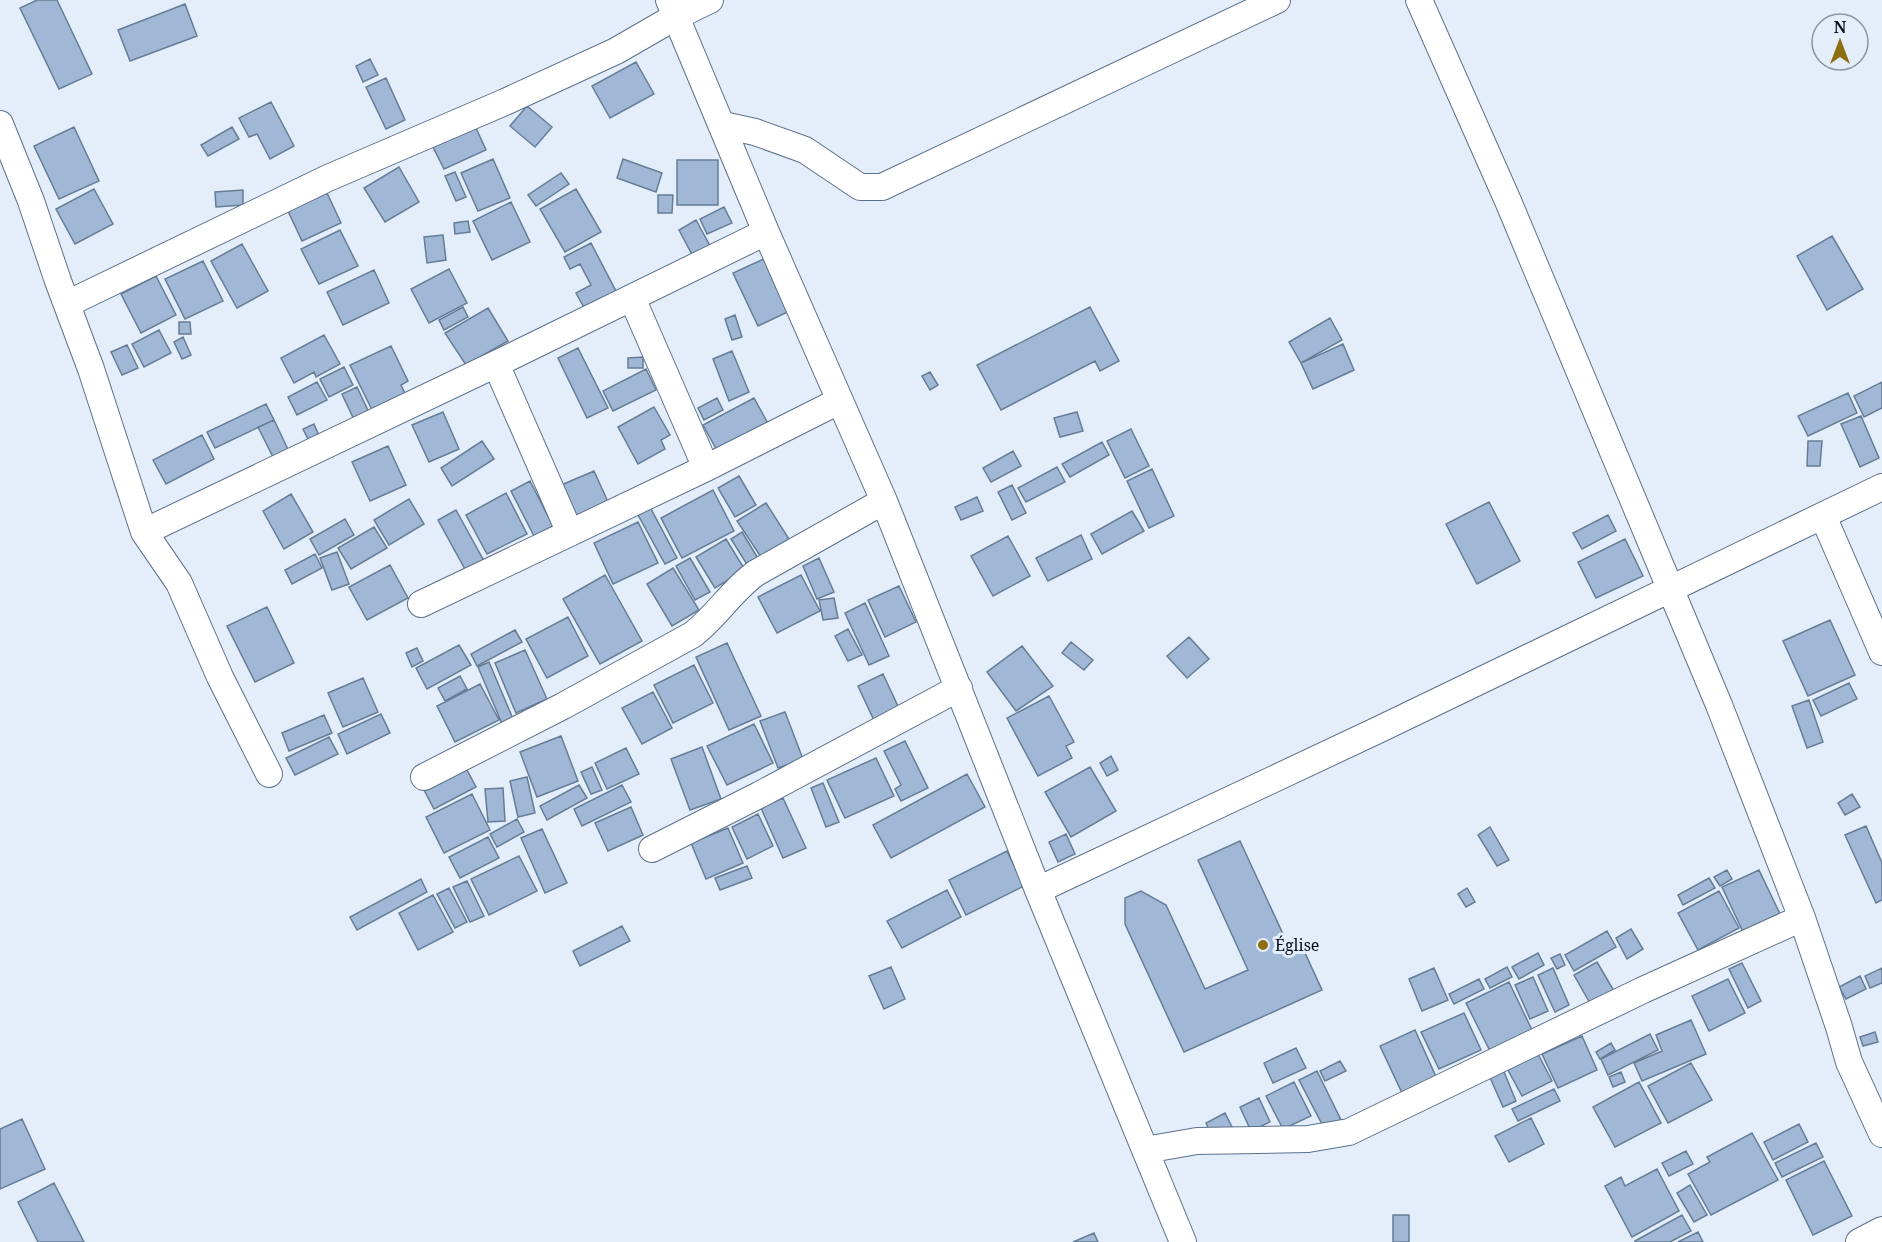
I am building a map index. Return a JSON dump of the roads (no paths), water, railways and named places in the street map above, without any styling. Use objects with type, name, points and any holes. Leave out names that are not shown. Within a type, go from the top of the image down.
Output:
[{"type":"street","points":[[67,304],[328,178],[505,102],[616,51],[672,8],[710,0]]},
{"type":"street","points":[[723,125],[755,132],[805,150],[860,187],[882,187],[1277,0]]},
{"type":"street","points":[[1419,0],[1512,212],[1719,705],[1802,918],[1849,1062],[1882,1134]]},
{"type":"street","points":[[672,8],[839,401],[885,501],[1038,890],[1183,1242]]},
{"type":"street","points":[[0,124],[31,201],[91,369],[144,532],[179,583],[220,677],[269,774]]},
{"type":"street","points":[[144,532],[766,232]]},
{"type":"street","points":[[632,298],[706,468]]},
{"type":"street","points":[[496,364],[570,533]]},
{"type":"street","points":[[421,604],[706,468],[839,401]]},
{"type":"street","points":[[1038,890],[1672,590],[1882,487]]},
{"type":"street","points":[[424,777],[563,706],[692,635],[710,621],[741,584],[756,573],[885,501]]},
{"type":"street","points":[[1823,516],[1882,652]]},
{"type":"street","points":[[652,849],[769,790],[958,688]]},
{"type":"street","points":[[1145,1150],[1197,1141],[1308,1139],[1349,1132],[1643,990],[1802,918]]},
{"type":"street","points":[[1859,1242],[1882,1230]]},
{"type":"place","name":"Église","points":[[1263,945]]}]
